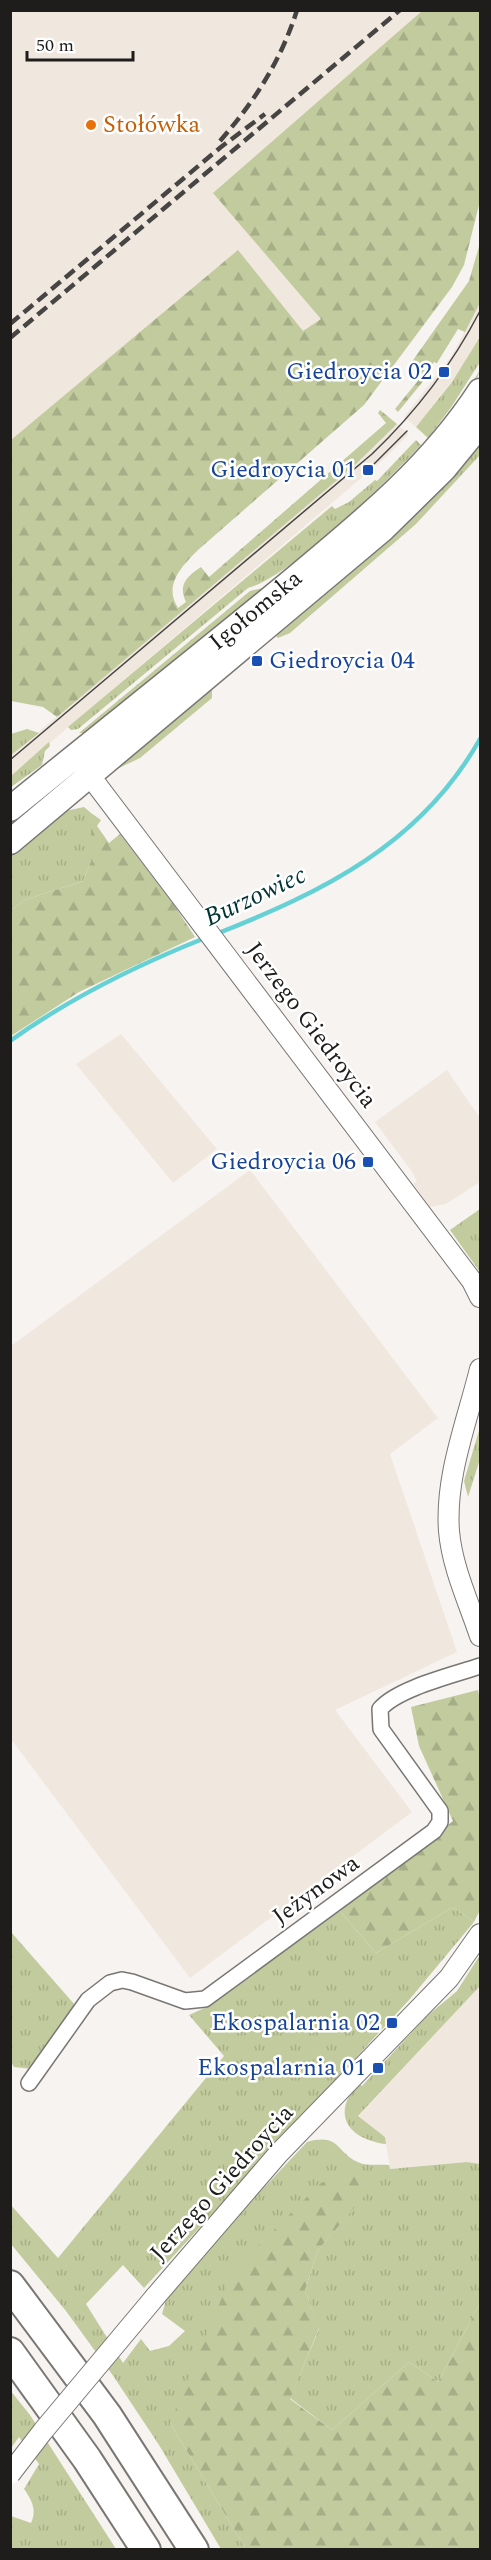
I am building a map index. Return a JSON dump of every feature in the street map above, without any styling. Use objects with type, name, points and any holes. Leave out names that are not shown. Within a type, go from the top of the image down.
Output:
[{"type":"highway","points":[[10,2285],[107,2415],[194,2550]]},
{"type":"highway","points":[[10,2352],[87,2459],[146,2550]]},
{"type":"main road","name":"Igołomska","points":[[10,842],[83,766],[394,495],[441,446],[480,391]]},
{"type":"main road","name":"Igołomska","points":[[10,809],[83,766],[402,512],[444,469],[480,425]]},
{"type":"street","name":"Jerzego Giedroycia","points":[[83,766],[472,1281],[480,1297]]},
{"type":"street","points":[[480,1369],[449,1494],[449,1532],[454,1560],[480,1636]]},
{"type":"street","name":"Jeżynowa","points":[[29,2083],[76,2016],[104,1987],[122,1980],[185,2001],[204,1999],[434,1831],[440,1822],[440,1811],[381,1729],[381,1709],[390,1700],[404,1693],[480,1666]]},
{"type":"street","name":"Jerzego Giedroycia","points":[[10,2474],[155,2297],[279,2153],[449,1978],[480,1934]]},
{"type":"shaded area","points":[[11,11],[480,11],[331,428],[11,701]]},
{"type":"shaded area","points":[[480,303],[480,337],[459,372],[416,427],[404,417],[451,357]]},
{"type":"shaded area","points":[[397,424],[409,434],[386,457],[11,776],[11,755],[355,465]]},
{"type":"shaded area","points":[[121,1034],[217,1149],[173,1183],[76,1064]]},
{"type":"shaded area","points":[[447,1070],[480,1118],[480,1182],[446,1204],[430,1207],[413,1184],[417,1181],[410,1169],[375,1122]]},
{"type":"shaded area","points":[[250,1170],[438,1418],[390,1454],[457,1652],[335,1710],[412,1812],[190,1978],[11,1739],[11,1346]]},
{"type":"shaded area","points":[[480,1986],[480,2164],[467,2162],[390,2169],[385,2137],[358,2117]]},
{"type":"green space","points":[[422,11],[480,11],[480,201],[464,265],[452,287],[364,405],[186,563],[176,576],[174,584],[174,600],[178,608],[186,602],[183,586],[191,574],[201,567],[209,577],[386,423],[378,413],[380,410],[397,424],[355,465],[57,717],[43,707],[11,701],[11,440],[238,250],[303,331],[321,319],[213,193]]},
{"type":"green space","points":[[480,243],[480,303],[465,332],[458,329],[437,363],[434,362],[427,372],[429,374],[398,412],[395,409],[421,377],[411,363],[469,281]]},
{"type":"green space","points":[[480,337],[480,362],[428,438],[416,427],[452,382]]},
{"type":"green space","points":[[480,370],[477,379],[449,418],[420,452],[358,513],[201,638],[95,728],[88,733],[79,733],[250,591],[263,588],[354,515],[409,462],[435,433],[459,403]]},
{"type":"green space","points":[[416,440],[421,445],[363,503],[313,547],[266,580],[248,588],[78,729],[71,730],[68,727],[332,506],[335,509],[349,502],[375,480],[377,481]]},
{"type":"green space","points":[[480,440],[480,455],[416,524],[290,633],[278,638],[276,636]]},
{"type":"green space","points":[[212,690],[212,698],[140,758],[119,768],[124,760],[188,706]]},
{"type":"green space","points":[[27,729],[39,733],[11,755],[11,734]]},
{"type":"green space","points":[[49,742],[50,746],[45,751],[42,765],[11,787],[11,776]]},
{"type":"green space","points":[[84,807],[91,813],[91,861],[83,881],[25,900],[11,910],[11,854],[61,812]]},
{"type":"green space","points":[[91,813],[101,820],[97,826],[109,843],[120,834],[174,905],[195,937],[79,992],[11,1036],[11,910],[25,900],[83,881],[91,861]]},
{"type":"green space","points":[[480,1209],[480,1272],[450,1230]]},
{"type":"green space","points":[[480,1427],[480,1459],[468,1497],[464,1481]]},
{"type":"green space","points":[[478,1690],[480,1701],[480,1910],[474,1922],[453,1907],[376,1953],[340,1911],[453,1821],[419,1746],[411,1707]]},
{"type":"green space","points":[[453,1907],[474,1922],[409,2000],[144,2288],[123,2265],[86,2304],[123,2363],[141,2339],[150,2351],[169,2346],[185,2331],[162,2314],[166,2300],[242,2211],[307,2142],[326,2140],[333,2142],[360,2163],[389,2165],[390,2169],[467,2162],[480,2164],[480,2303],[438,2382],[409,2362],[332,2430],[290,2398],[319,2329],[305,2290],[318,2250],[377,2180],[170,2423],[246,2549],[221,2549],[159,2445],[114,2377],[66,2311],[11,2244],[10,2204],[58,2258],[224,2056],[189,2015],[209,2006],[340,1911],[376,1953]]},
{"type":"green space","points":[[11,1932],[75,2005],[32,2069],[14,2067],[11,2062]]},
{"type":"green space","points":[[480,1955],[480,1986],[358,2116],[385,2137],[386,2144],[362,2137],[353,2131],[345,2115],[350,2094],[359,2083],[362,2086],[427,2016],[457,1991]]},
{"type":"green space","points":[[349,2170],[378,2180],[318,2250],[305,2290],[319,2328],[290,2399],[332,2430],[409,2362],[438,2382],[480,2303],[480,2549],[246,2549],[170,2423],[233,2271],[321,2183]]},
{"type":"green space","points":[[10,2390],[30,2415],[116,2549],[11,2549],[11,2516],[31,2523],[33,2518],[33,2505],[24,2489],[39,2464],[19,2437],[11,2448]]},
{"type":"waterway","name":"Burzowiec","points":[[216,934],[294,901],[331,882],[399,836],[429,808],[456,776],[480,739]]},
{"type":"waterway","name":"Burzowiec","points":[[10,1041],[56,1011],[104,984],[154,959],[205,938]]},
{"type":"tram line","points":[[10,760],[372,454],[404,422],[432,387],[458,350],[480,311]]},
{"type":"tram line","points":[[373,465],[407,431]]},
{"type":"railway","points":[[220,141],[255,96],[275,64],[297,10]]},
{"type":"railway","points":[[10,338],[400,10]]},
{"type":"railway","points":[[10,324],[221,147],[265,114]]},
{"type":"place","name":"Stołówka","points":[[91,125]]},
{"type":"place","name":"Giedroycia 02","points":[[444,372]]},
{"type":"place","name":"Giedroycia 01","points":[[368,470]]},
{"type":"place","name":"Giedroycia 04","points":[[257,661]]},
{"type":"place","name":"Giedroycia 06","points":[[368,1162]]},
{"type":"place","name":"Ekospalarnia 02","points":[[392,2023]]},
{"type":"place","name":"Ekospalarnia 01","points":[[378,2068]]}]
